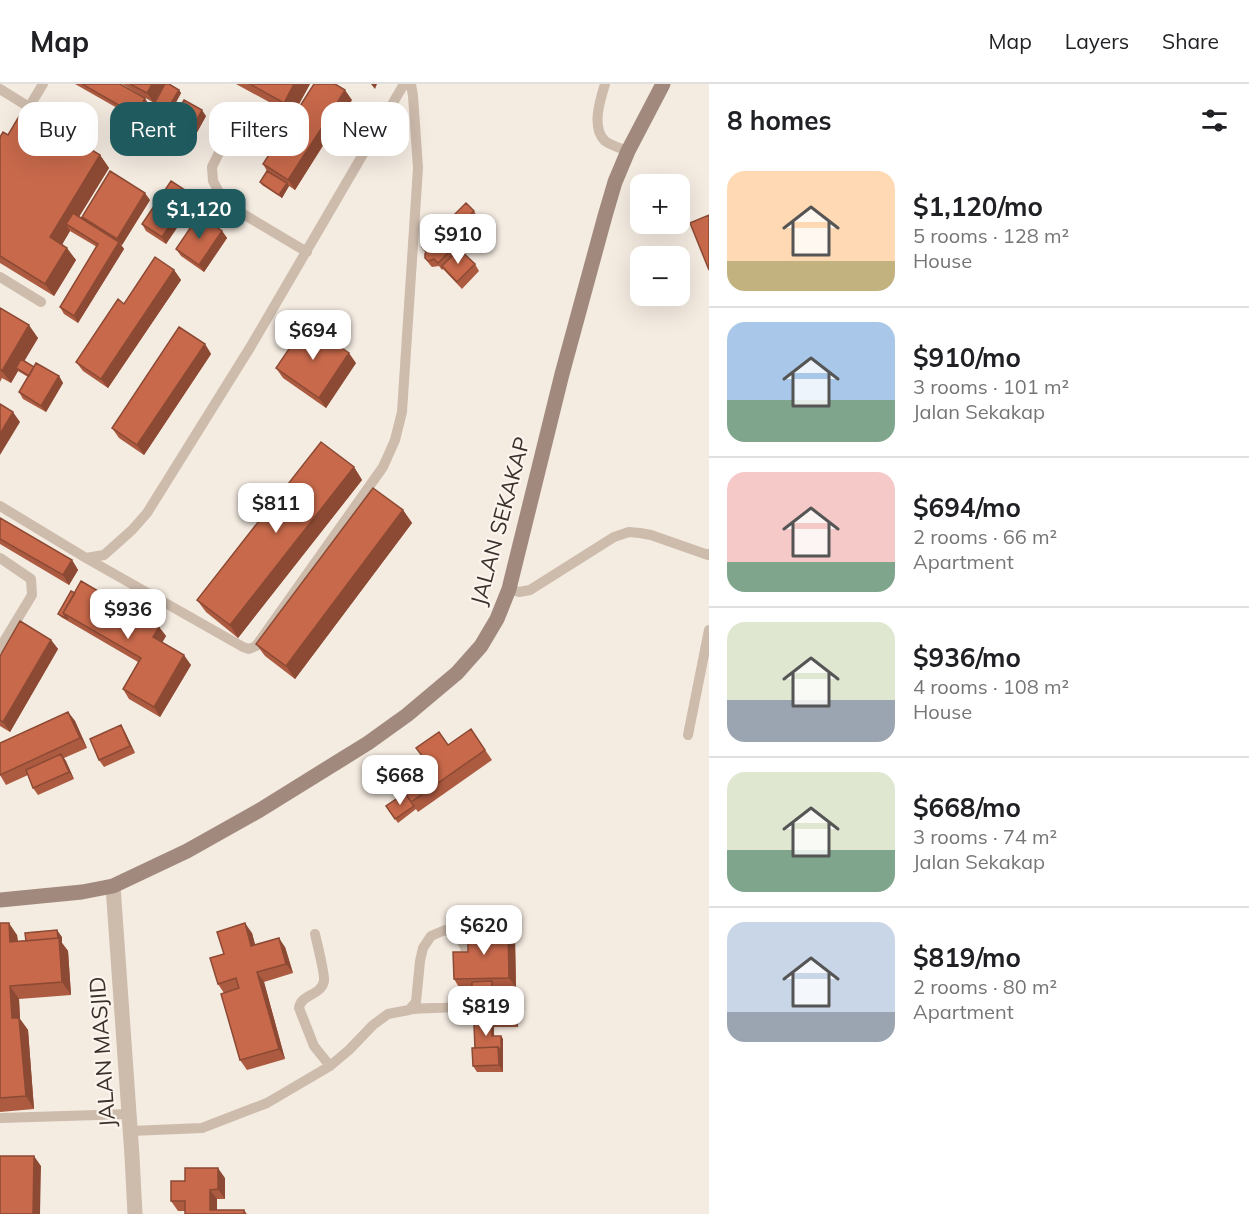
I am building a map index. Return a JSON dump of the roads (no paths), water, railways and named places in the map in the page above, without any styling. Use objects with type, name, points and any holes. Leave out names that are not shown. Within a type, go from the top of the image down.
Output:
[{"type":"street","name":"JALAN SEKAKAP","points":[[0,900],[82,892],[113,886],[187,850],[260,810],[368,743],[407,715],[457,673],[481,645],[497,619],[509,589],[560,383],[615,182],[628,151],[663,84]]},
{"type":"street","name":"JALAN MASJID","points":[[113,886],[135,1214]]},
{"type":"lane","points":[[0,89],[29,107],[43,84]]},
{"type":"lane","points":[[86,558],[104,555],[147,513],[251,346],[404,84]]},
{"type":"lane","points":[[0,506],[232,641],[249,649],[256,646],[382,466],[395,440],[402,412],[418,168],[414,96],[411,84]]},
{"type":"lane","points":[[605,84],[599,112],[598,131],[604,140],[613,146],[628,151]]},
{"type":"lane","points":[[217,156],[212,167],[213,182],[221,196],[233,208],[307,252]]},
{"type":"lane","points":[[0,277],[41,302]]},
{"type":"lane","points":[[509,589],[519,592],[530,590],[614,537],[629,532],[651,535],[709,555]]},
{"type":"lane","points":[[0,558],[31,579],[32,595],[0,648]]},
{"type":"lane","points":[[688,735],[709,630]]},
{"type":"lane","points":[[410,1010],[416,1002],[423,948],[431,936],[446,930],[455,933],[466,945],[469,962]]},
{"type":"lane","points":[[315,934],[324,980],[321,988],[303,999],[298,1008],[314,1046],[330,1066]]},
{"type":"lane","points":[[130,1131],[202,1128],[267,1103],[330,1066],[349,1050],[373,1024],[388,1014],[422,1007],[449,1009],[459,1006],[468,989]]},
{"type":"lane","points":[[0,1118],[129,1114]]}]
